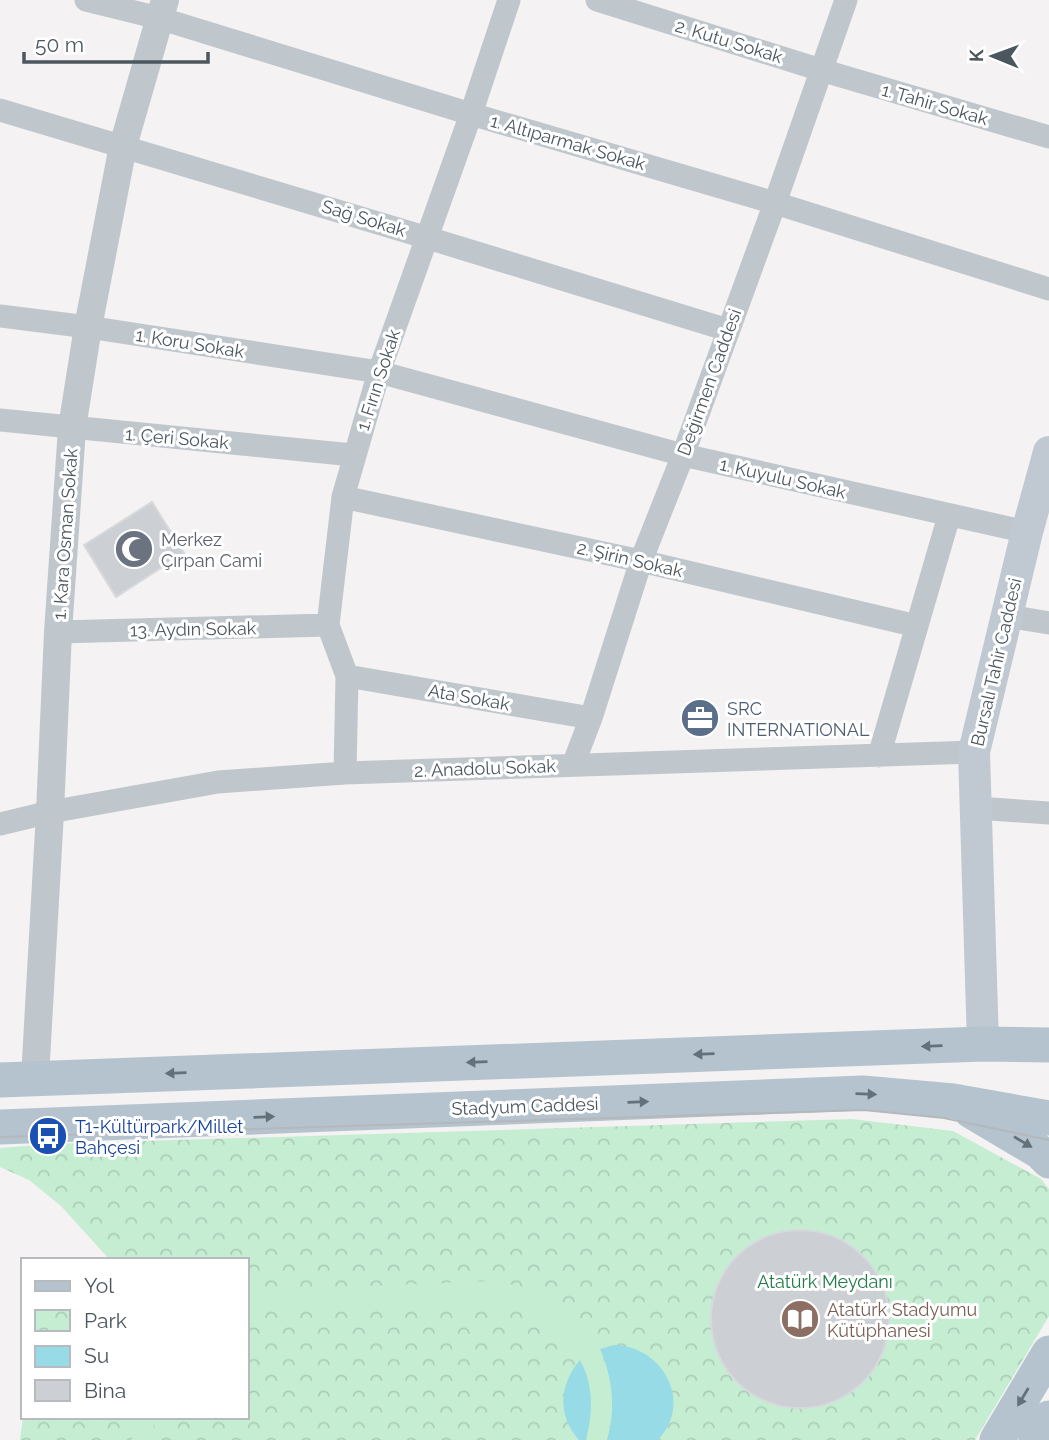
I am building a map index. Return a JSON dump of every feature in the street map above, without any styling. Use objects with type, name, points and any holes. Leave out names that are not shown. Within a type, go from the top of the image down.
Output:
[{"type":"main road","name":"Bursalı Tahir Caddesi","points":[[983,1044],[974,752],[1049,452]]},
{"type":"main road","points":[[0,1080],[983,1044],[1049,1045]]},
{"type":"main road","name":"Stadyum Caddesi","points":[[0,1127],[863,1093],[953,1101],[1049,1118]]},
{"type":"main road","points":[[953,1101],[1040,1152],[1049,1161]]},
{"type":"main road","points":[[1008,1110],[1049,1110]]},
{"type":"main road","points":[[997,1440],[1049,1353]]},
{"type":"main road","points":[[1036,1440],[1049,1418]]},
{"type":"street","name":"1. Altıparmak Sokak","points":[[86,0],[162,9],[471,114],[775,203],[1049,289]]},
{"type":"street","name":"1. Fırın Sokak","points":[[345,773],[347,676],[328,625],[342,497],[379,372],[509,0]]},
{"type":"street","name":"2. Kutu Sokak","points":[[597,0],[821,70]]},
{"type":"street","name":"Değirmen Caddesi","points":[[573,765],[591,718],[641,561],[683,455],[846,0]]},
{"type":"street","name":"1. Kara Osman Sokak","points":[[35,1078],[58,632],[72,428],[88,327],[123,146],[162,9]]},
{"type":"street","name":"1. Tahir Sokak","points":[[821,70],[1049,137]]},
{"type":"street","name":"Sağ Sokak","points":[[0,110],[428,237],[728,330]]},
{"type":"street","name":"1. Koru Sokak","points":[[0,316],[379,372]]},
{"type":"street","name":"1. Kuyulu Sokak","points":[[379,372],[683,455],[1027,532]]},
{"type":"street","name":"1. Çeri Sokak","points":[[0,420],[354,455]]},
{"type":"street","name":"2. Şirin Sokak","points":[[342,497],[641,561],[917,626]]},
{"type":"street","points":[[879,756],[948,516]]},
{"type":"street","points":[[1007,616],[1049,623]]},
{"type":"street","name":"13. Aydın Sokak","points":[[58,632],[328,625]]},
{"type":"street","name":"Ata Sokak","points":[[347,676],[591,718]]},
{"type":"street","name":"2. Anadolu Sokak","points":[[0,824],[50,812],[218,782],[345,773],[974,752]]},
{"type":"street","points":[[976,808],[1049,813]]},
{"type":"green space","name":"Atatürk Meydanı","points":[[852,1119],[953,1131],[1041,1179],[1049,1189],[1049,1316],[975,1440],[20,1440],[23,1419],[248,1419],[248,1258],[108,1258],[61,1206],[29,1180],[0,1167],[0,1148],[50,1144]]},
{"type":"green space","points":[[491,1281],[521,1287],[548,1298],[570,1313],[588,1332],[601,1355],[609,1381],[611,1409],[607,1440],[586,1440],[590,1399],[581,1362],[572,1346],[560,1331],[544,1319],[520,1307],[482,1302],[248,1312],[248,1291]]},
{"type":"green space","points":[[130,1419],[153,1419],[155,1440],[132,1440]]},
{"type":"water","points":[[614,1345],[647,1355],[668,1379],[673,1394],[673,1410],[668,1425],[658,1440],[607,1440],[612,1417],[612,1394],[600,1349]]},
{"type":"water","points":[[580,1360],[588,1380],[591,1399],[586,1440],[579,1440],[572,1430],[563,1400],[568,1380]]},
{"type":"building","name":"Merkez Çırpan Cami","points":[[152,502],[184,553],[116,597],[84,545]]},
{"type":"building","name":"Atatürk Stadyumu Kütüphanesi","points":[[800,1230],[834,1236],[863,1256],[883,1285],[889,1319],[883,1353],[863,1382],[834,1402],[800,1408],[766,1402],[737,1382],[717,1353],[711,1319],[717,1285],[737,1256],[766,1236]]},
{"type":"tram line","points":[[0,1137],[864,1110],[944,1118],[1049,1140]]},
{"type":"place","name":"Merkez Çırpan Cami","points":[[134,549]]},
{"type":"place","name":"SRC INTERNATIONAL","points":[[700,718]]},
{"type":"place","name":"T1-Kültürpark/Millet Bahçesi","points":[[48,1136]]},
{"type":"place","name":"Atatürk Stadyumu Kütüphanesi","points":[[800,1319]]}]
